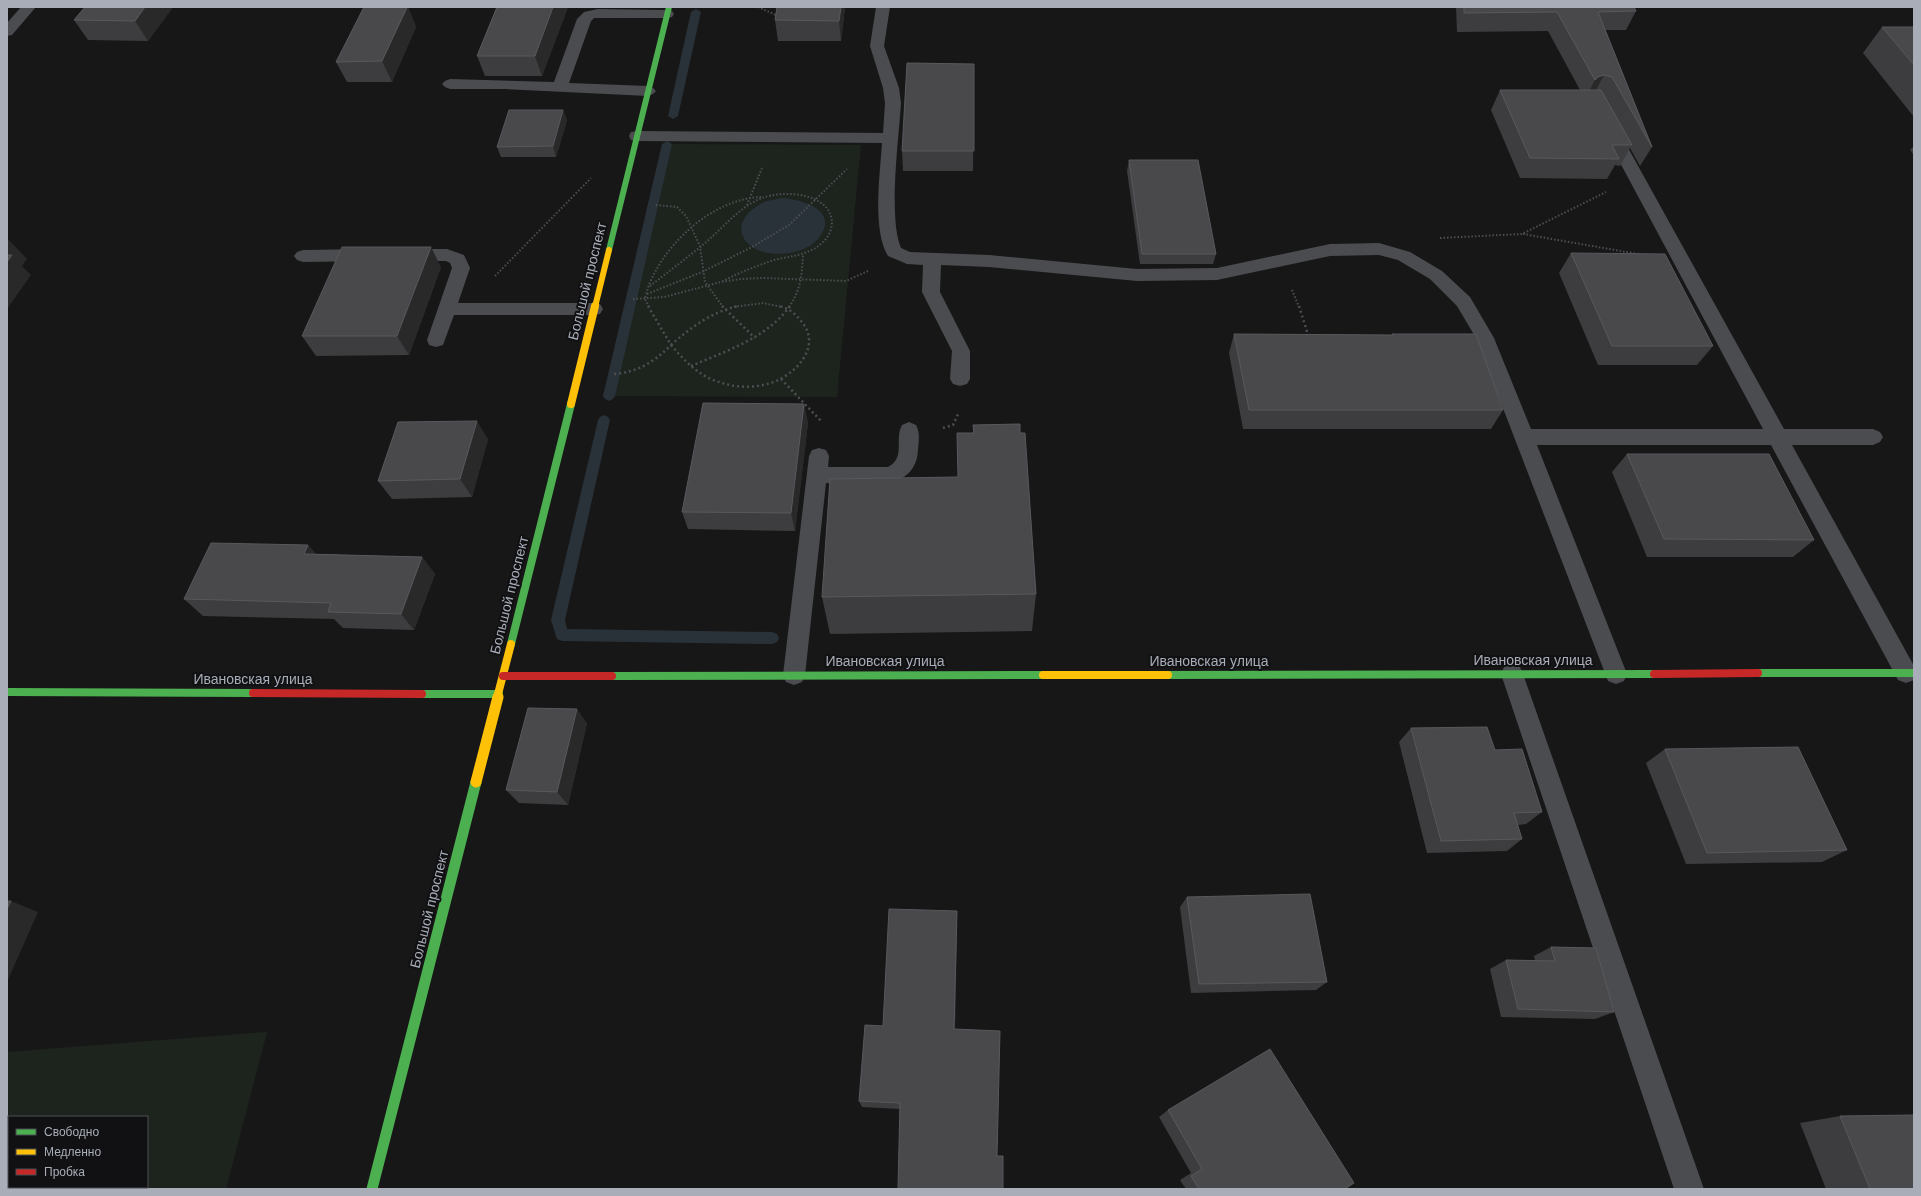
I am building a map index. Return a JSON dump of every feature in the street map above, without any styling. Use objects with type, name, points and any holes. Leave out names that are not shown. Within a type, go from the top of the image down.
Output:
[{"type":"street","points":[[7,32],[29,7]]},
{"type":"street","points":[[882,7],[878,46],[891,88],[893,103],[886,201],[889,240],[894,252],[907,258],[989,261],[1136,275],[1217,274],[1330,250],[1379,249],[1404,256],[1436,275],[1464,302],[1485,338],[1616,674]]},
{"type":"street","points":[[560,87],[584,19],[589,15],[598,13],[668,10]]},
{"type":"street","name":"Большой проспект","points":[[372,1189],[499,694],[668,10]]},
{"type":"street","points":[[450,84],[648,91]]},
{"type":"street","points":[[1601,112],[1778,437],[1910,673]]},
{"type":"street","points":[[637,136],[891,138]]},
{"type":"street","points":[[303,256],[447,255],[458,259],[461,268],[454,310],[436,340]]},
{"type":"street","points":[[932,259],[931,292],[961,351],[960,379]]},
{"type":"street","points":[[454,310],[594,309]]},
{"type":"street","points":[[1462,338],[1485,338]]},
{"type":"street","points":[[794,676],[818,465],[880,476],[892,474],[903,468],[908,458],[909,430]]},
{"type":"street","points":[[1524,437],[1873,437]]},
{"type":"street","name":"Ивановская улица","points":[[503,676],[1910,673]]},
{"type":"street","points":[[1512,674],[1689,1189]]},
{"type":"street","name":"Ивановская улица","points":[[7,692],[499,694]]},
{"type":"path","points":[[758,7],[782,17]]},
{"type":"path","points":[[747,206],[749,197],[758,183],[763,165]]},
{"type":"path","points":[[1522,234],[1636,177]]},
{"type":"path","points":[[454,310],[591,178]]},
{"type":"path","points":[[649,287],[700,247],[747,206],[762,198],[781,193],[799,194],[816,199],[828,208],[833,221],[830,234],[820,246],[803,254],[741,271],[721,282]]},
{"type":"path","points":[[624,374],[641,369],[653,362],[671,346],[695,326],[726,309],[749,303],[770,304],[789,310],[803,321],[809,336],[808,352],[798,367],[781,379],[759,386],[736,387],[711,380],[691,366],[671,346],[656,322],[645,299],[655,272],[669,252],[693,228],[714,212],[732,202],[749,197],[762,198]]},
{"type":"path","points":[[647,294],[702,272],[752,247],[789,225],[811,204]]},
{"type":"path","points":[[669,205],[684,212],[693,228],[700,247],[702,272],[707,286],[726,309],[755,338]]},
{"type":"path","points":[[1437,239],[1522,234],[1682,262]]},
{"type":"path","points":[[640,299],[664,297],[721,282],[762,278],[846,281],[863,274],[894,252]]},
{"type":"path","points":[[691,366],[755,338],[789,310],[799,293],[803,279],[803,254]]},
{"type":"path","points":[[1277,261],[1296,298],[1309,338]]},
{"type":"path","points":[[781,379],[823,423],[818,465]]},
{"type":"path","points":[[909,430],[938,430],[953,425],[959,414],[960,379]]},
{"type":"shaded area","points":[[667,144],[861,145],[837,397],[609,396]]},
{"type":"shaded area","points":[[782,198],[800,201],[817,209],[823,214],[825,221],[824,230],[817,240],[811,245],[794,252],[776,254],[758,250],[745,240],[742,233],[744,220],[753,209],[760,204]]},
{"type":"shaded area","points":[[267,1032],[226,1189],[7,1189],[7,1052]]},
{"type":"building","points":[[85,7],[145,7],[135,21],[74,20]]},
{"type":"building","points":[[364,7],[407,7],[382,61],[336,62]]},
{"type":"building","points":[[497,7],[553,7],[535,56],[477,56]]},
{"type":"building","points":[[777,7],[841,7],[839,21],[775,20]]},
{"type":"building","points":[[1464,7],[1634,7],[1636,11],[1598,12],[1652,147],[1612,77],[1604,75],[1595,80],[1557,12],[1464,13]]},
{"type":"building","points":[[1882,27],[1914,27],[1914,65]]},
{"type":"building","points":[[907,63],[974,64],[974,151],[902,151]]},
{"type":"building","points":[[1500,90],[1601,90],[1632,145],[1612,145],[1619,159],[1530,158]]},
{"type":"building","points":[[509,110],[563,110],[553,146],[497,147]]},
{"type":"building","points":[[1129,160],[1198,160],[1216,254],[1142,254]]},
{"type":"building","points":[[342,247],[431,247],[397,336],[302,336]]},
{"type":"building","points":[[1571,253],[1665,254],[1713,346],[1612,346]]},
{"type":"building","points":[[7,255],[12,255],[7,262]]},
{"type":"building","points":[[1234,334],[1476,334],[1503,410],[1249,410]]},
{"type":"building","points":[[703,403],[804,404],[791,513],[682,512]]},
{"type":"building","points":[[477,421],[460,479],[378,481],[398,422]]},
{"type":"building","points":[[1020,424],[1020,433],[1025,433],[1036,594],[822,597],[830,479],[958,477],[957,433],[974,433],[973,425]]},
{"type":"building","points":[[1627,454],[1769,454],[1814,540],[1664,539]]},
{"type":"building","points":[[211,543],[308,545],[304,554],[422,557],[401,614],[328,612],[331,603],[184,599]]},
{"type":"building","points":[[528,708],[577,709],[557,792],[506,790]]},
{"type":"building","points":[[1487,727],[1495,750],[1522,749],[1542,812],[1514,813],[1522,839],[1441,841],[1411,728]]},
{"type":"building","points":[[1798,747],[1847,850],[1707,853],[1665,749]]},
{"type":"building","points":[[1310,894],[1327,982],[1199,984],[1187,897]]},
{"type":"building","points":[[7,901],[11,901],[7,909]]},
{"type":"building","points":[[889,909],[957,911],[954,1029],[1000,1031],[997,1156],[1003,1156],[1003,1189],[898,1189],[900,1103],[859,1101],[865,1025],[883,1026]]},
{"type":"building","points":[[1551,947],[1596,948],[1614,1012],[1518,1009],[1506,960],[1555,961]]},
{"type":"building","points":[[1270,1049],[1354,1183],[1345,1189],[1199,1189],[1191,1176],[1202,1169],[1168,1110]]},
{"type":"building","points":[[1914,1115],[1914,1189],[1870,1189],[1840,1116]]},
{"type":"waterway","points":[[673,116],[696,12]]},
{"type":"waterway","points":[[609,396],[667,144]]},
{"type":"waterway","points":[[604,420],[558,620],[562,635],[772,638]]},
{"type":"traffic: fast","points":[[609,250],[669,7]]},
{"type":"traffic: fast","points":[[511,644],[571,404]]},
{"type":"traffic: fast","points":[[1758,673],[1914,673]]},
{"type":"traffic: fast","points":[[1168,675],[1654,674]]},
{"type":"traffic: fast","points":[[612,676],[1043,675]]},
{"type":"traffic: fast","points":[[7,692],[253,693]]},
{"type":"traffic: fast","points":[[422,694],[499,694]]},
{"type":"traffic: fast","points":[[372,1189],[476,782]]},
{"type":"traffic: slow","points":[[571,404],[609,250]]},
{"type":"traffic: slow","points":[[476,782],[511,644]]},
{"type":"traffic: slow","points":[[1043,675],[1168,675]]},
{"type":"traffic: jam","points":[[1654,674],[1758,673]]},
{"type":"traffic: jam","points":[[503,676],[612,676]]},
{"type":"traffic: jam","points":[[253,693],[422,694]]}]
